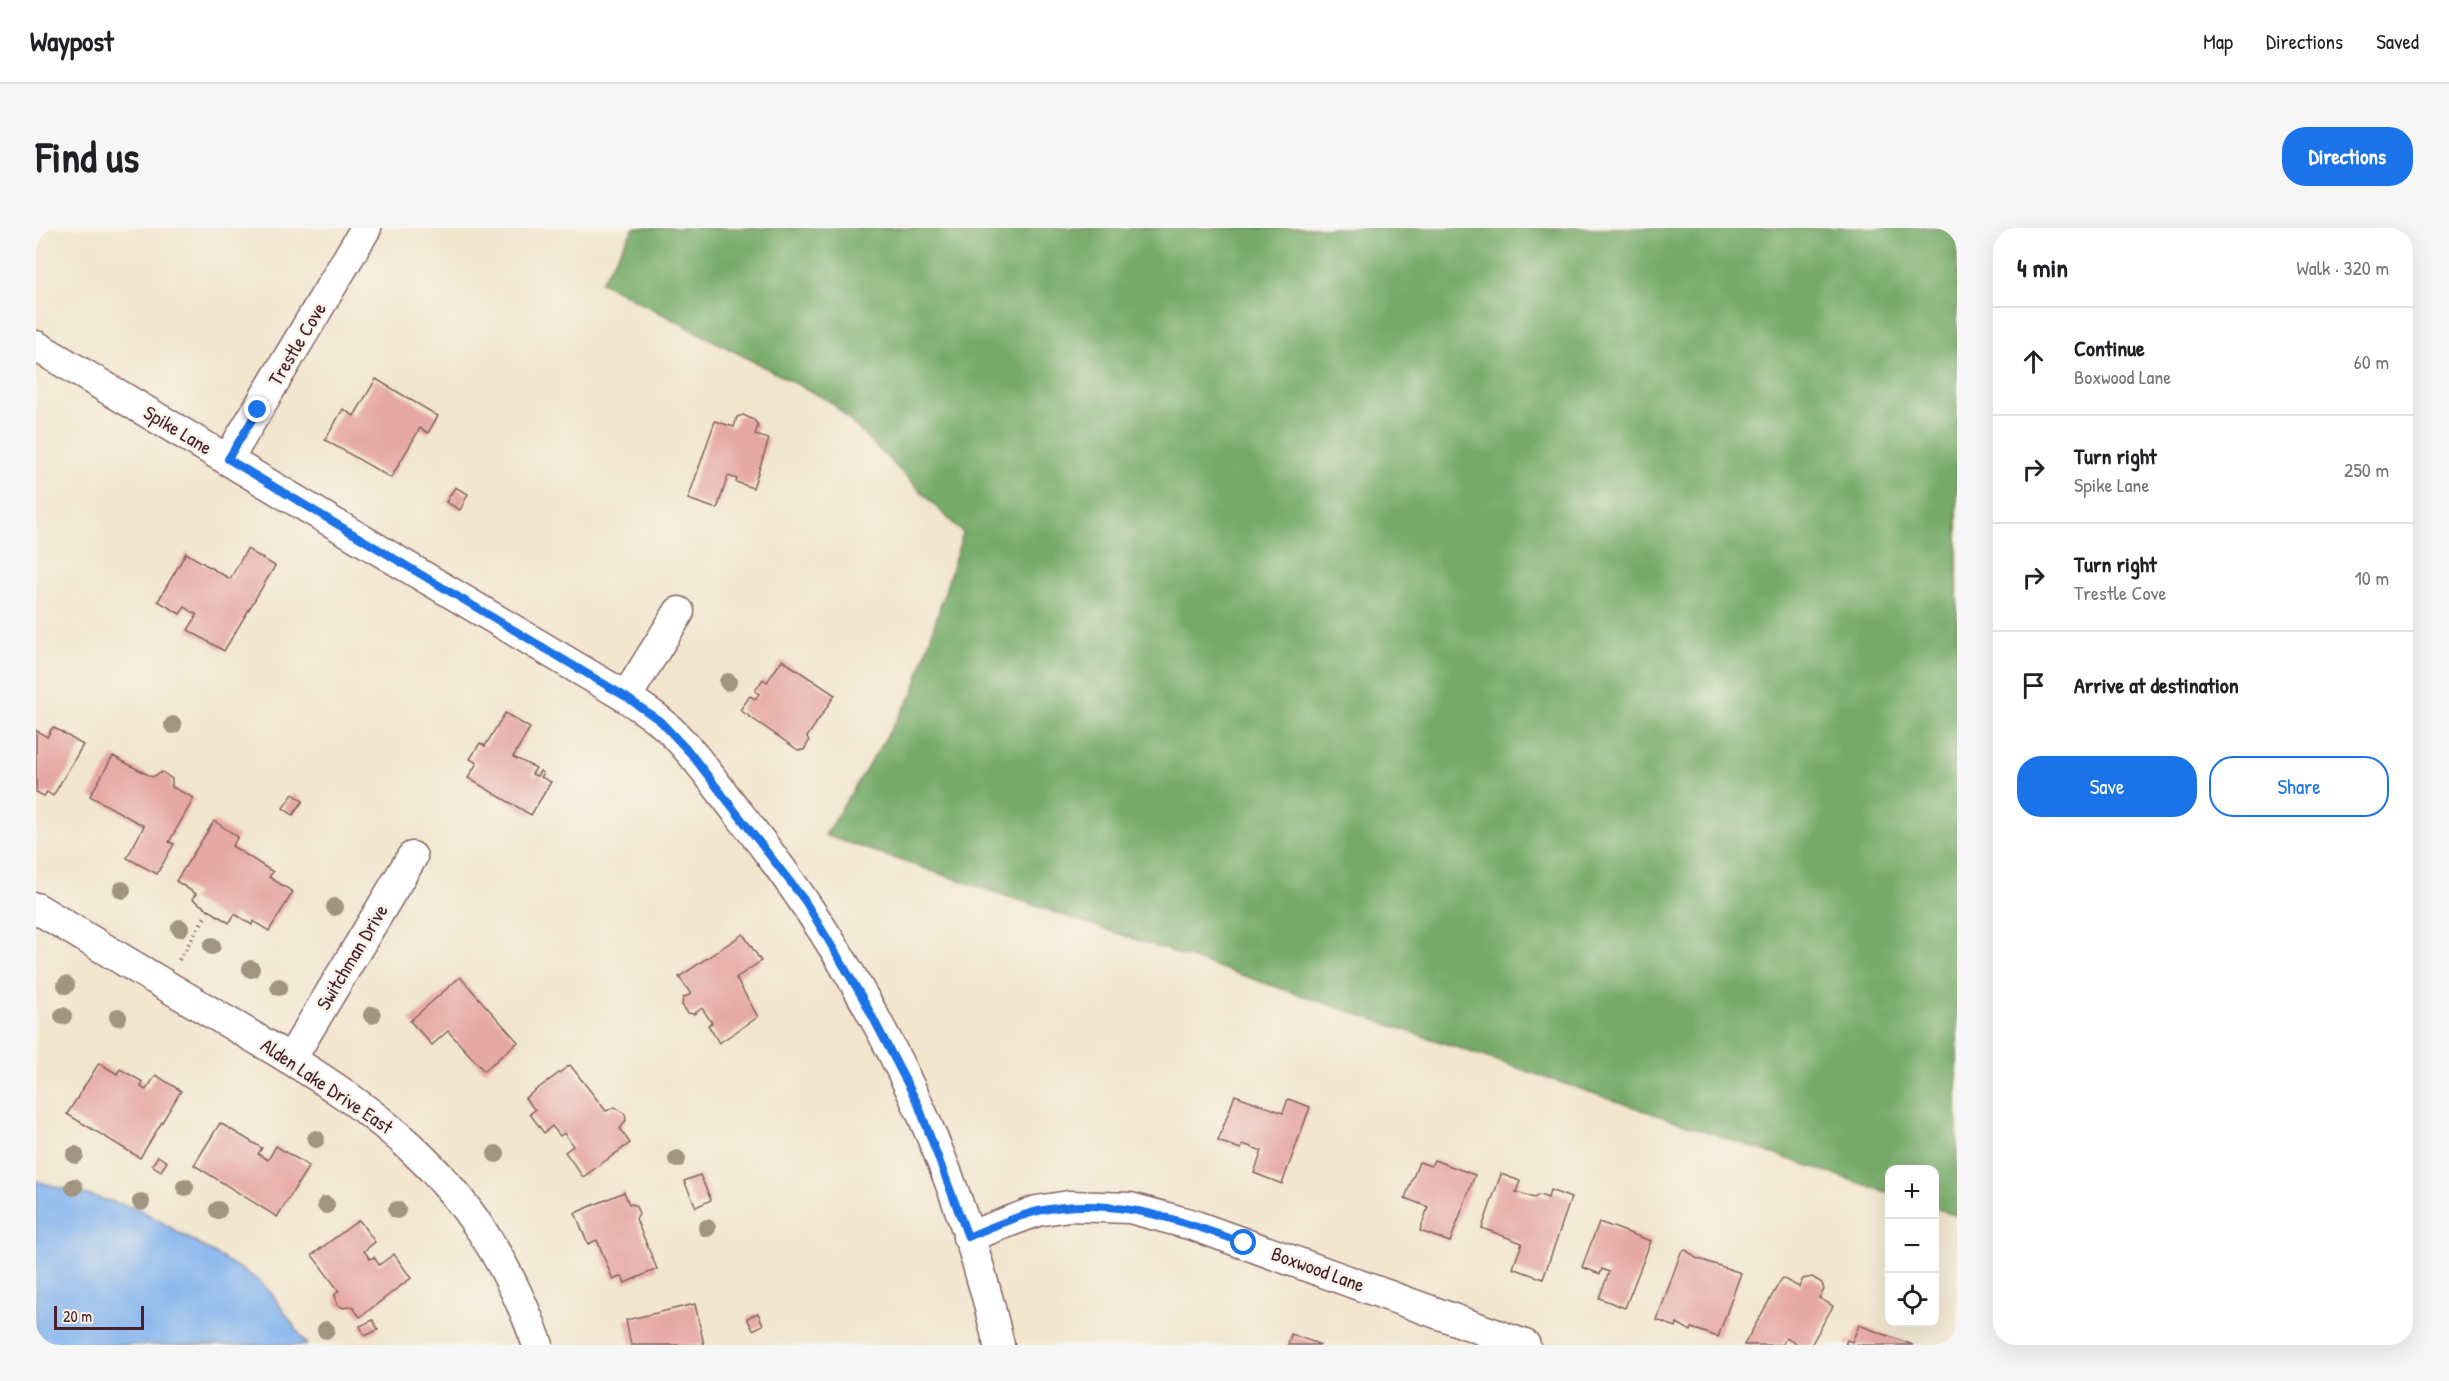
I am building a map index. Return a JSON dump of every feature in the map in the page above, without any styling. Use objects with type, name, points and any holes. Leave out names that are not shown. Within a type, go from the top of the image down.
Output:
[{"type":"street","name":"Trestle Cove","points":[[228,459],[366,228]]},
{"type":"street","name":"Spike Lane","points":[[36,346],[626,697],[660,721],[691,754],[805,901],[862,997],[918,1104],[968,1237],[999,1345]]},
{"type":"street","points":[[626,697],[679,612]]},
{"type":"street","name":"Switchman Drive","points":[[292,1057],[412,857]]},
{"type":"street","name":"Alden Lake Drive East","points":[[36,908],[292,1057],[391,1129],[457,1196],[504,1266],[538,1345]]},
{"type":"street","name":"Boxwood Lane","points":[[968,1237],[1012,1219],[1069,1206],[1130,1208],[1193,1225],[1525,1345]]},
{"type":"path","points":[[164,984],[206,915]]},
{"type":"green space","points":[[634,228],[1957,228],[1957,1216],[1939,1209],[1939,1165],[1885,1165],[1885,1192],[825,835],[913,694],[963,533],[831,402],[601,282]]},
{"type":"water","points":[[36,1181],[139,1209],[237,1267],[258,1280],[272,1294],[307,1345],[36,1345]]},
{"type":"building","points":[[376,379],[438,416],[428,433],[420,428],[391,478],[325,440],[343,409],[354,416]]},
{"type":"building","points":[[743,415],[754,420],[758,425],[755,435],[769,439],[753,488],[736,482],[737,479],[728,476],[717,509],[688,499],[715,421],[734,427],[737,417]]},
{"type":"building","points":[[455,487],[468,494],[460,510],[446,502]]},
{"type":"building","points":[[247,549],[275,566],[224,651],[188,630],[197,615],[185,607],[180,614],[158,601],[186,553],[230,579]]},
{"type":"building","points":[[782,660],[835,695],[807,737],[809,741],[804,750],[798,750],[740,710],[750,696],[755,699],[759,694],[755,691],[763,679],[767,682]]},
{"type":"building","points":[[505,713],[530,728],[513,757],[536,768],[532,774],[537,776],[540,771],[543,774],[541,777],[551,782],[531,815],[468,778],[477,763],[470,759],[480,743],[485,746]]},
{"type":"building","points":[[53,727],[83,745],[53,796],[47,792],[44,796],[36,792],[36,730],[47,737]]},
{"type":"building","points":[[113,756],[152,777],[162,772],[172,779],[172,787],[194,798],[169,842],[174,844],[157,874],[127,858],[144,826],[90,796]]},
{"type":"building","points":[[293,794],[303,801],[293,815],[283,808]]},
{"type":"building","points":[[214,821],[238,837],[232,846],[273,872],[269,877],[293,892],[269,931],[253,921],[252,925],[235,914],[229,923],[192,899],[196,894],[176,881]]},
{"type":"building","points":[[743,934],[761,961],[736,978],[758,1017],[719,1043],[708,1025],[712,1023],[702,1008],[694,1014],[688,1013],[682,1005],[683,998],[691,994],[679,977]]},
{"type":"building","points":[[460,977],[518,1042],[484,1071],[448,1031],[432,1045],[410,1021]]},
{"type":"building","points":[[99,1063],[117,1074],[120,1069],[143,1082],[141,1087],[146,1090],[156,1075],[181,1091],[140,1158],[67,1114]]},
{"type":"building","points":[[570,1065],[606,1111],[615,1107],[625,1114],[626,1120],[620,1129],[630,1143],[583,1177],[565,1152],[573,1146],[564,1133],[560,1136],[552,1126],[544,1133],[530,1114],[535,1110],[525,1098]]},
{"type":"building","points":[[1235,1095],[1283,1113],[1288,1099],[1310,1107],[1282,1184],[1254,1173],[1262,1151],[1243,1144],[1241,1149],[1218,1141]]},
{"type":"building","points":[[220,1123],[262,1148],[258,1154],[268,1160],[276,1146],[309,1166],[277,1217],[194,1165]]},
{"type":"building","points":[[158,1156],[167,1162],[161,1171],[152,1165]]},
{"type":"building","points":[[1434,1160],[1475,1175],[1450,1242],[1420,1231],[1428,1207],[1405,1198],[1419,1162],[1431,1166]]},
{"type":"building","points":[[1501,1174],[1520,1181],[1516,1192],[1534,1198],[1539,1195],[1548,1198],[1550,1190],[1571,1198],[1543,1279],[1513,1268],[1522,1243],[1482,1228]]},
{"type":"building","points":[[700,1175],[711,1200],[696,1207],[684,1181]]},
{"type":"building","points":[[624,1192],[629,1204],[635,1205],[639,1213],[636,1219],[657,1269],[625,1283],[622,1276],[613,1280],[597,1240],[588,1244],[575,1213]]},
{"type":"building","points":[[359,1220],[375,1242],[364,1251],[370,1259],[374,1257],[379,1265],[394,1254],[411,1278],[360,1317],[352,1306],[344,1308],[337,1305],[335,1294],[339,1291],[312,1255]]},
{"type":"building","points":[[1599,1222],[1651,1241],[1625,1308],[1599,1298],[1609,1272],[1602,1269],[1600,1274],[1582,1267]]},
{"type":"building","points":[[1686,1250],[1696,1258],[1741,1273],[1718,1337],[1692,1328],[1691,1331],[1677,1323],[1676,1327],[1657,1320],[1681,1252]]},
{"type":"building","points":[[1812,1277],[1822,1283],[1824,1290],[1819,1298],[1833,1306],[1811,1345],[1798,1345],[1786,1338],[1782,1345],[1744,1345],[1782,1278],[1799,1287],[1803,1279]]},
{"type":"building","points":[[695,1304],[704,1345],[631,1345],[626,1320]]},
{"type":"building","points":[[758,1313],[763,1325],[753,1330],[747,1318]]},
{"type":"building","points":[[373,1320],[378,1330],[365,1336],[360,1326]]},
{"type":"building","points":[[1859,1325],[1913,1345],[1845,1345],[1847,1340],[1852,1342]]},
{"type":"building","points":[[1291,1334],[1321,1345],[1288,1345]]},
{"type":"route","points":[[258,410],[228,459],[626,697],[660,721],[691,754],[762,842],[805,901],[862,997],[918,1104],[946,1172],[968,1237],[1012,1219],[1037,1212],[1069,1206],[1104,1206],[1130,1208],[1165,1216],[1244,1243]]}]
